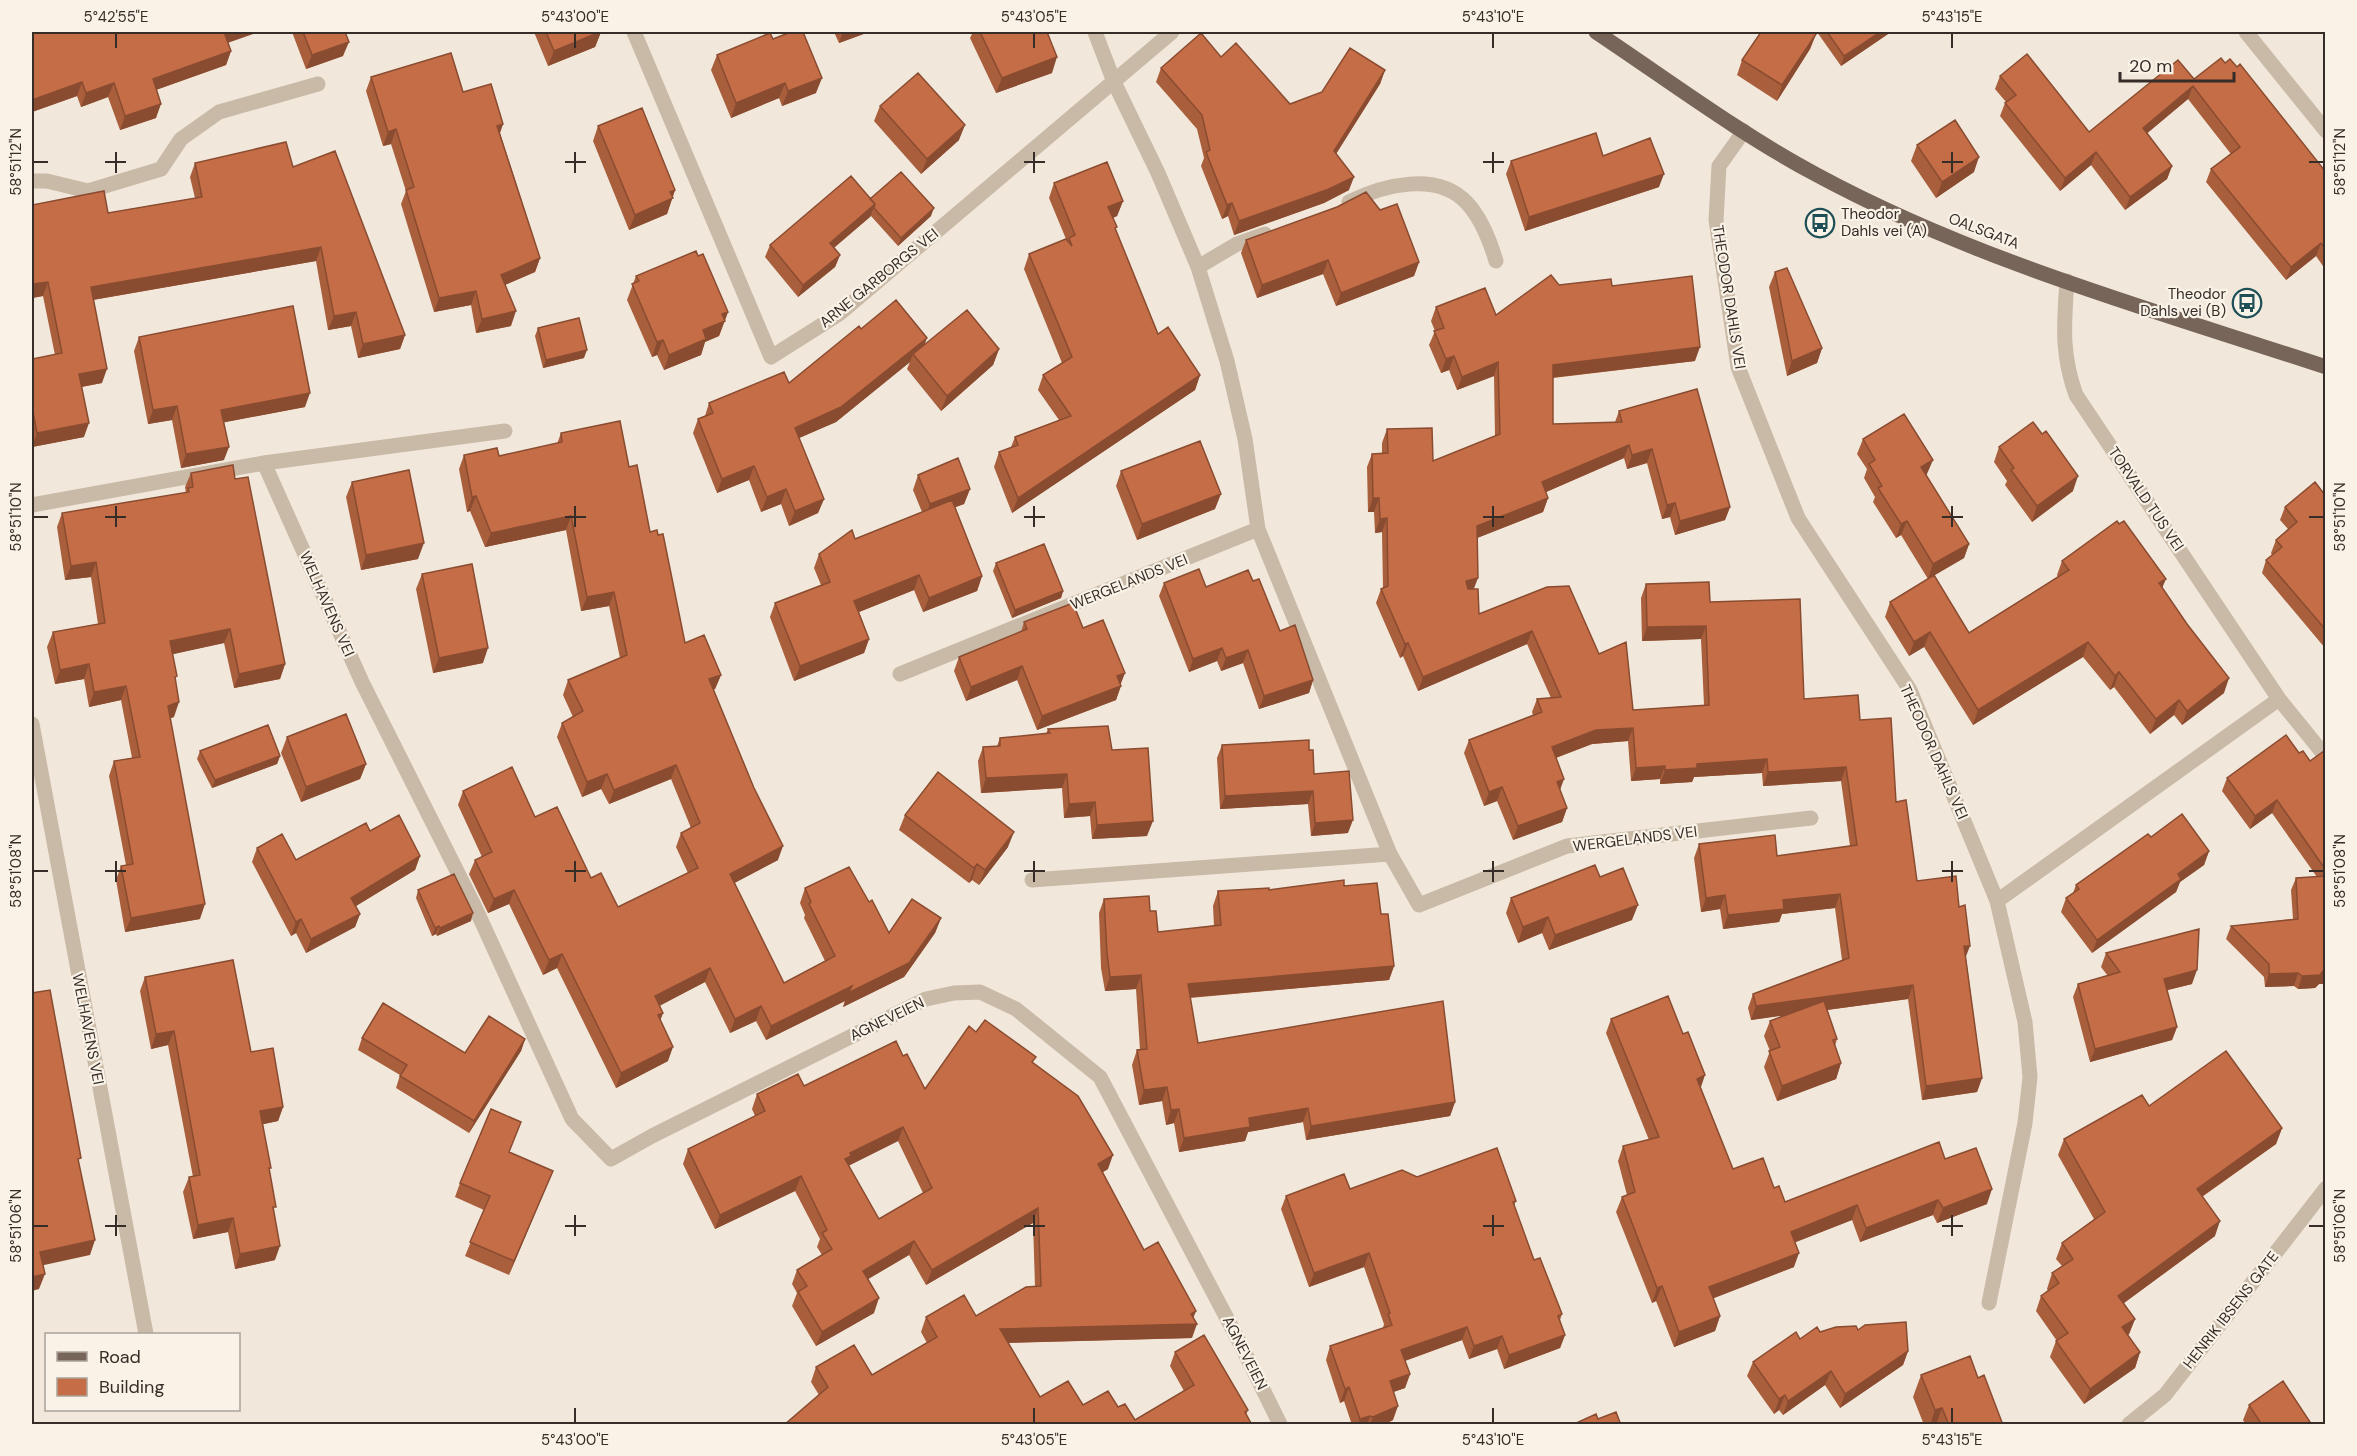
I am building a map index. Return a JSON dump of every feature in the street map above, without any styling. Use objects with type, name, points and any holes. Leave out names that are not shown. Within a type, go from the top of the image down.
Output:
[{"type":"main road","name":"OALSGATA","points":[[1596,32],[1744,131],[1816,175],[1884,208],[1965,244],[2067,281],[2325,367]]},
{"type":"street","name":"ARNE GARBORGS VEI","points":[[634,32],[771,357],[839,314],[1114,82]]},
{"type":"street","name":"WERGELANDS VEI","points":[[1095,32],[1114,82],[1158,173],[1198,267],[1227,361],[1245,440],[1258,529],[1390,854],[1419,904],[1568,846],[1811,818]]},
{"type":"street","points":[[1114,82],[1172,32]]},
{"type":"street","points":[[2246,32],[2325,131]]},
{"type":"street","points":[[32,181],[47,181],[88,191],[161,169],[182,139],[219,112],[318,84]]},
{"type":"street","name":"THEODOR DAHLS VEI","points":[[1744,131],[1719,166],[1716,220],[1738,367],[1798,518],[1910,690],[1997,901],[2025,1022],[2030,1077],[2025,1123],[1989,1303]]},
{"type":"street","points":[[1339,206],[1364,194],[1392,186],[1423,184],[1448,189],[1465,201],[1474,212],[1491,245],[1496,261]]},
{"type":"street","points":[[1198,267],[1237,244],[1279,229]]},
{"type":"street","name":"TORVALD TUS VEI","points":[[2067,281],[2063,337],[2069,374],[2076,395],[2279,699],[2325,758]]},
{"type":"street","points":[[32,506],[264,463],[505,431]]},
{"type":"street","name":"WELHAVENS VEI","points":[[264,463],[362,682],[390,733],[474,904]]},
{"type":"street","name":"WERGELANDS VEI","points":[[900,674],[1258,529]]},
{"type":"street","points":[[1997,901],[2279,699]]},
{"type":"street","name":"WELHAVENS VEI","points":[[32,724],[146,1333]]},
{"type":"street","points":[[1032,880],[1390,854]]},
{"type":"street","name":"AGNEVEIEN","points":[[474,904],[572,1119],[611,1159],[652,1136],[926,999],[954,993],[980,992],[1016,1009],[1100,1077],[1242,1347],[1280,1425]]},
{"type":"street","name":"HENRIK IBSENS GATE","points":[[2129,1425],[2165,1395],[2325,1188]]},
{"type":"building","points":[[32,32],[224,32],[231,51],[153,79],[161,104],[125,116],[114,83],[86,93],[82,82],[32,100]]},
{"type":"building","points":[[303,32],[345,32],[349,42],[312,55]]},
{"type":"building","points":[[546,32],[600,32],[554,51]]},
{"type":"building","points":[[791,32],[803,32],[822,78],[788,91],[785,83],[736,103],[717,55],[770,33],[773,39]]},
{"type":"building","points":[[980,32],[1047,32],[1057,57],[1002,78]]},
{"type":"building","points":[[1761,32],[1814,32],[1816,34],[1782,85],[1742,60]]},
{"type":"building","points":[[1827,32],[1880,32],[1844,56]]},
{"type":"building","points":[[1201,33],[1221,57],[1236,43],[1290,104],[1322,92],[1350,48],[1385,70],[1334,151],[1354,177],[1329,189],[1239,221],[1232,203],[1227,205],[1206,152],[1210,150],[1202,115],[1161,68]]},
{"type":"building","points":[[451,53],[463,92],[491,84],[503,124],[497,126],[540,258],[501,275],[516,311],[482,319],[476,291],[439,298],[406,190],[414,187],[396,129],[388,132],[371,77]]},
{"type":"building","points":[[2027,54],[2089,132],[2178,60],[2194,79],[2221,58],[2225,63],[2230,59],[2237,67],[2240,64],[2325,171],[2325,249],[2321,243],[2291,267],[2211,169],[2240,147],[2193,86],[2143,128],[2172,166],[2130,197],[2096,152],[2065,178],[2005,103],[2016,95],[2000,76]]},
{"type":"building","points":[[918,73],[965,125],[927,159],[880,106]]},
{"type":"building","points":[[642,108],[675,190],[670,192],[673,198],[635,215],[598,126]]},
{"type":"building","points":[[1955,120],[1979,157],[1942,182],[1917,145]]},
{"type":"building","points":[[1596,133],[1603,156],[1650,138],[1664,174],[1529,217],[1511,161]]},
{"type":"building","points":[[286,142],[293,167],[335,151],[405,335],[363,344],[356,312],[334,316],[321,247],[91,287],[107,369],[79,374],[89,423],[37,433],[32,407],[32,359],[62,353],[48,282],[32,284],[32,205],[104,191],[108,213],[202,197],[195,163]]},
{"type":"building","points":[[1107,162],[1123,201],[1108,207],[1158,334],[1168,327],[1200,375],[1018,498],[999,452],[1018,445],[1015,437],[1071,416],[1043,375],[1072,357],[1029,254],[1066,239],[1072,246],[1069,238],[1075,235],[1054,183]]},
{"type":"building","points":[[901,172],[934,208],[901,238],[874,208],[875,204],[870,199]]},
{"type":"building","points":[[851,176],[875,204],[830,243],[840,255],[803,285],[770,245]]},
{"type":"building","points":[[1366,192],[1380,210],[1397,204],[1419,262],[1341,293],[1328,260],[1262,285],[1246,240],[1337,207]]},
{"type":"building","points":[[696,251],[698,256],[703,254],[728,312],[722,314],[725,321],[703,330],[706,339],[669,355],[663,340],[657,342],[632,284],[639,281],[636,276]]},
{"type":"building","points":[[1787,268],[1822,348],[1792,361],[1775,272]]},
{"type":"building","points":[[1551,275],[1559,285],[1611,279],[1612,286],[1692,276],[1700,347],[1553,365],[1553,424],[1622,422],[1619,411],[1697,389],[1730,507],[1680,521],[1675,503],[1667,505],[1652,449],[1632,455],[1629,445],[1542,482],[1548,498],[1477,526],[1478,578],[1466,581],[1468,589],[1478,589],[1479,614],[1547,587],[1569,586],[1599,654],[1626,642],[1633,710],[1709,705],[1706,626],[1647,627],[1646,584],[1709,582],[1710,602],[1800,599],[1804,699],[1858,695],[1860,720],[1891,718],[1896,802],[1906,800],[1917,881],[1956,876],[1959,907],[1965,905],[1970,946],[1964,946],[1982,1078],[1926,1086],[1913,985],[1756,1006],[1753,994],[1849,958],[1840,894],[1783,900],[1784,909],[1728,915],[1725,895],[1706,898],[1699,844],[1775,835],[1777,856],[1857,845],[1846,767],[1768,772],[1767,759],[1697,764],[1697,768],[1665,770],[1665,766],[1636,768],[1633,728],[1596,730],[1552,747],[1564,779],[1557,782],[1567,808],[1518,826],[1502,787],[1489,792],[1469,740],[1542,712],[1537,699],[1561,697],[1532,631],[1423,677],[1408,643],[1405,644],[1381,589],[1388,586],[1387,518],[1380,519],[1379,498],[1373,498],[1372,454],[1388,453],[1387,429],[1432,428],[1433,461],[1500,434],[1498,362],[1462,377],[1454,356],[1446,359],[1434,331],[1444,328],[1436,307],[1485,288],[1496,315]]},
{"type":"building","points":[[896,300],[927,338],[841,407],[795,428],[824,499],[795,511],[786,489],[767,497],[754,466],[722,479],[698,419],[713,413],[709,403],[784,372],[789,383],[859,326],[861,329]]},
{"type":"building","points":[[293,306],[310,393],[221,410],[229,447],[186,454],[177,406],[153,410],[139,337]]},
{"type":"building","points":[[967,310],[999,349],[947,396],[913,354]]},
{"type":"building","points":[[579,318],[587,350],[546,360],[538,328]]},
{"type":"building","points":[[1904,414],[1933,460],[1921,467],[1969,544],[1933,564],[1907,521],[1901,524],[1878,488],[1882,486],[1869,464],[1875,460],[1863,439]]},
{"type":"building","points":[[620,421],[629,467],[637,465],[650,532],[657,530],[658,535],[663,534],[685,643],[704,635],[721,675],[709,679],[754,788],[783,846],[730,874],[784,983],[835,956],[809,904],[811,902],[805,888],[849,867],[869,902],[872,900],[889,933],[912,899],[941,918],[909,963],[848,993],[852,986],[771,1026],[761,1006],[735,1019],[710,968],[655,996],[663,1013],[658,1015],[673,1047],[621,1073],[562,954],[549,960],[514,890],[494,899],[475,860],[492,852],[463,791],[512,767],[535,817],[557,807],[591,878],[601,873],[618,907],[698,868],[681,833],[700,823],[676,765],[614,790],[607,774],[587,782],[562,723],[583,711],[568,680],[627,655],[614,592],[587,597],[571,516],[491,533],[476,496],[472,497],[464,455],[497,448],[499,456],[562,442],[561,433]]},
{"type":"building","points":[[2033,422],[2042,434],[2046,431],[2078,476],[2037,506],[2011,470],[2014,468],[1999,447]]},
{"type":"building","points":[[1200,441],[1221,494],[1142,524],[1121,471]]},
{"type":"building","points":[[958,458],[970,489],[930,504],[918,475]]},
{"type":"building","points":[[233,465],[235,479],[248,477],[285,664],[239,674],[230,629],[170,641],[177,676],[175,677],[179,702],[168,706],[205,904],[131,918],[121,866],[133,864],[114,761],[140,757],[126,686],[94,692],[89,664],[60,670],[53,632],[105,623],[96,562],[71,566],[62,513],[189,492],[188,488],[193,487],[191,473]]},
{"type":"building","points":[[409,470],[424,543],[366,555],[352,482]]},
{"type":"building","points":[[2315,482],[2325,495],[2325,629],[2266,560],[2282,547],[2276,540],[2297,522],[2285,507]]},
{"type":"building","points":[[952,500],[982,576],[929,598],[919,575],[854,601],[869,639],[800,666],[775,603],[830,582],[819,554],[852,530],[855,539]]},
{"type":"building","points":[[2117,521],[2119,524],[2124,521],[2166,579],[2159,583],[2229,678],[2187,711],[2179,700],[2156,719],[2119,672],[2115,676],[2088,642],[1978,710],[1930,632],[1914,642],[1890,602],[1934,575],[1969,633],[2069,570],[2062,561]]},
{"type":"building","points":[[1044,544],[1063,591],[1015,610],[996,563]]},
{"type":"building","points":[[472,564],[488,648],[439,658],[422,574]]},
{"type":"building","points":[[1199,569],[1206,587],[1248,570],[1253,581],[1259,579],[1280,631],[1295,625],[1313,680],[1264,696],[1248,650],[1226,658],[1222,648],[1193,659],[1164,583]]},
{"type":"building","points":[[1073,603],[1083,628],[1103,620],[1125,673],[1117,676],[1121,686],[1042,716],[1022,666],[971,687],[959,657],[1027,629],[1024,622]]},
{"type":"building","points":[[346,714],[366,764],[306,787],[287,737]]},
{"type":"building","points":[[268,725],[280,756],[215,780],[200,751]]},
{"type":"building","points":[[1108,726],[1112,750],[1148,748],[1153,821],[1097,825],[1095,802],[1069,804],[1067,774],[986,778],[983,747],[1000,746],[1000,738],[1050,733],[1048,729]]},
{"type":"building","points":[[2286,735],[2299,753],[2303,751],[2310,761],[2325,752],[2325,869],[2277,800],[2255,816],[2227,778]]},
{"type":"building","points":[[1309,740],[1309,750],[1313,750],[1314,774],[1349,771],[1353,820],[1315,823],[1313,791],[1225,796],[1222,745]]},
{"type":"building","points":[[938,772],[1014,832],[985,870],[977,864],[974,868],[905,815]]},
{"type":"building","points":[[2182,814],[2209,851],[2178,874],[2181,879],[2097,940],[2066,898],[2079,889],[2076,885],[2148,834],[2151,837]]},
{"type":"building","points":[[399,815],[420,856],[351,898],[360,914],[311,939],[301,919],[296,922],[257,848],[282,834],[296,860],[366,823],[370,831]]},
{"type":"building","points":[[1595,865],[1600,877],[1623,868],[1638,905],[1555,935],[1548,917],[1523,927],[1511,898]]},
{"type":"building","points":[[454,874],[473,913],[440,928],[439,926],[435,928],[418,890]]},
{"type":"building","points":[[2325,876],[2325,971],[2320,975],[2302,976],[2298,973],[2269,974],[2269,964],[2231,926],[2298,919],[2296,878]]},
{"type":"building","points":[[1344,880],[1344,886],[1377,883],[1381,914],[1388,914],[1394,966],[1188,984],[1198,1043],[1443,1001],[1455,1102],[1311,1126],[1308,1108],[1249,1118],[1250,1127],[1184,1138],[1179,1109],[1171,1110],[1167,1087],[1144,1090],[1137,1050],[1147,1049],[1141,975],[1110,977],[1104,899],[1149,896],[1150,911],[1156,911],[1158,932],[1221,925],[1218,891],[1269,888],[1269,890]]},
{"type":"building","points":[[2199,929],[2197,970],[2164,979],[2177,1027],[2095,1049],[2078,984],[2120,972],[2106,953]]},
{"type":"building","points":[[233,960],[251,1052],[273,1048],[283,1107],[260,1111],[271,1168],[269,1168],[276,1207],[273,1207],[280,1246],[240,1254],[233,1218],[198,1225],[189,1177],[200,1175],[174,1031],[156,1034],[145,977]]},
{"type":"building","points":[[50,990],[81,1158],[78,1159],[95,1240],[40,1252],[45,1274],[32,1277],[32,993]]},
{"type":"building","points":[[1668,996],[1683,1034],[1688,1032],[1705,1075],[1697,1079],[1733,1169],[1763,1158],[1774,1188],[1779,1186],[1785,1202],[1939,1142],[1945,1159],[1976,1148],[1992,1189],[1943,1208],[1938,1200],[1866,1228],[1857,1205],[1791,1232],[1799,1253],[1709,1287],[1720,1316],[1679,1332],[1662,1286],[1657,1288],[1622,1197],[1635,1192],[1623,1146],[1659,1137],[1611,1019]]},
{"type":"building","points":[[1824,1001],[1837,1039],[1833,1040],[1841,1063],[1782,1086],[1769,1051],[1780,1047],[1770,1021]]},
{"type":"building","points":[[383,1003],[465,1053],[489,1016],[525,1039],[474,1121],[400,1076],[407,1065],[362,1038]]},
{"type":"building","points":[[985,1020],[1036,1057],[1032,1062],[1078,1096],[1113,1155],[1098,1164],[1144,1250],[1158,1242],[1196,1311],[1191,1314],[1197,1324],[1000,1329],[1040,1397],[1068,1381],[1083,1405],[1108,1391],[1118,1407],[1125,1404],[1135,1420],[1194,1385],[1175,1352],[1204,1335],[1248,1410],[1245,1412],[1252,1425],[961,1425],[960,1423],[958,1425],[784,1425],[828,1387],[816,1367],[854,1345],[872,1375],[937,1337],[926,1317],[964,1295],[976,1316],[1026,1287],[1041,1286],[1038,1208],[932,1270],[914,1241],[863,1271],[879,1298],[822,1332],[798,1292],[807,1286],[797,1270],[832,1249],[822,1233],[827,1230],[801,1176],[720,1215],[688,1149],[765,1111],[757,1094],[798,1074],[804,1086],[896,1041],[903,1056],[907,1054],[925,1089],[969,1026],[976,1032]],"holes":[[[903,1127],[932,1188],[879,1219],[845,1159],[851,1156],[850,1153]]]},
{"type":"building","points":[[2226,1051],[2282,1128],[2197,1189],[2220,1221],[2118,1296],[2135,1319],[2122,1327],[2140,1352],[2090,1389],[2056,1341],[2068,1333],[2041,1296],[2059,1283],[2052,1273],[2073,1259],[2062,1243],[2105,1212],[2064,1139],[2142,1095],[2149,1106]]},
{"type":"building","points":[[491,1109],[521,1122],[509,1152],[553,1171],[514,1261],[470,1242],[490,1196],[460,1183]]},
{"type":"building","points":[[1497,1148],[1534,1260],[1540,1258],[1562,1314],[1558,1316],[1565,1335],[1509,1355],[1502,1336],[1474,1346],[1467,1327],[1401,1350],[1410,1374],[1390,1381],[1398,1406],[1373,1417],[1360,1419],[1349,1387],[1345,1389],[1330,1346],[1392,1325],[1388,1314],[1390,1313],[1369,1253],[1314,1273],[1286,1196],[1344,1174],[1350,1189],[1402,1170],[1417,1177]]},
{"type":"building","points":[[1906,1322],[1908,1351],[1845,1394],[1831,1371],[1788,1401],[1785,1395],[1779,1399],[1753,1362],[1796,1332],[1800,1339],[1817,1327],[1820,1332],[1836,1327],[1856,1326],[1858,1330],[1865,1325]]},
{"type":"building","points":[[1970,1356],[1978,1378],[1984,1375],[2003,1425],[1949,1425],[1942,1408],[1935,1410],[1921,1375]]},
{"type":"building","points":[[2283,1381],[2312,1425],[2262,1425],[2249,1405]]},
{"type":"building","points":[[1616,1412],[1621,1425],[1572,1425],[1596,1414],[1598,1419]]},
{"type":"place","name":"Theodor Dahls vei (A)","points":[[1820,223]]},
{"type":"place","name":"Theodor Dahls vei (B)","points":[[2247,303]]}]
